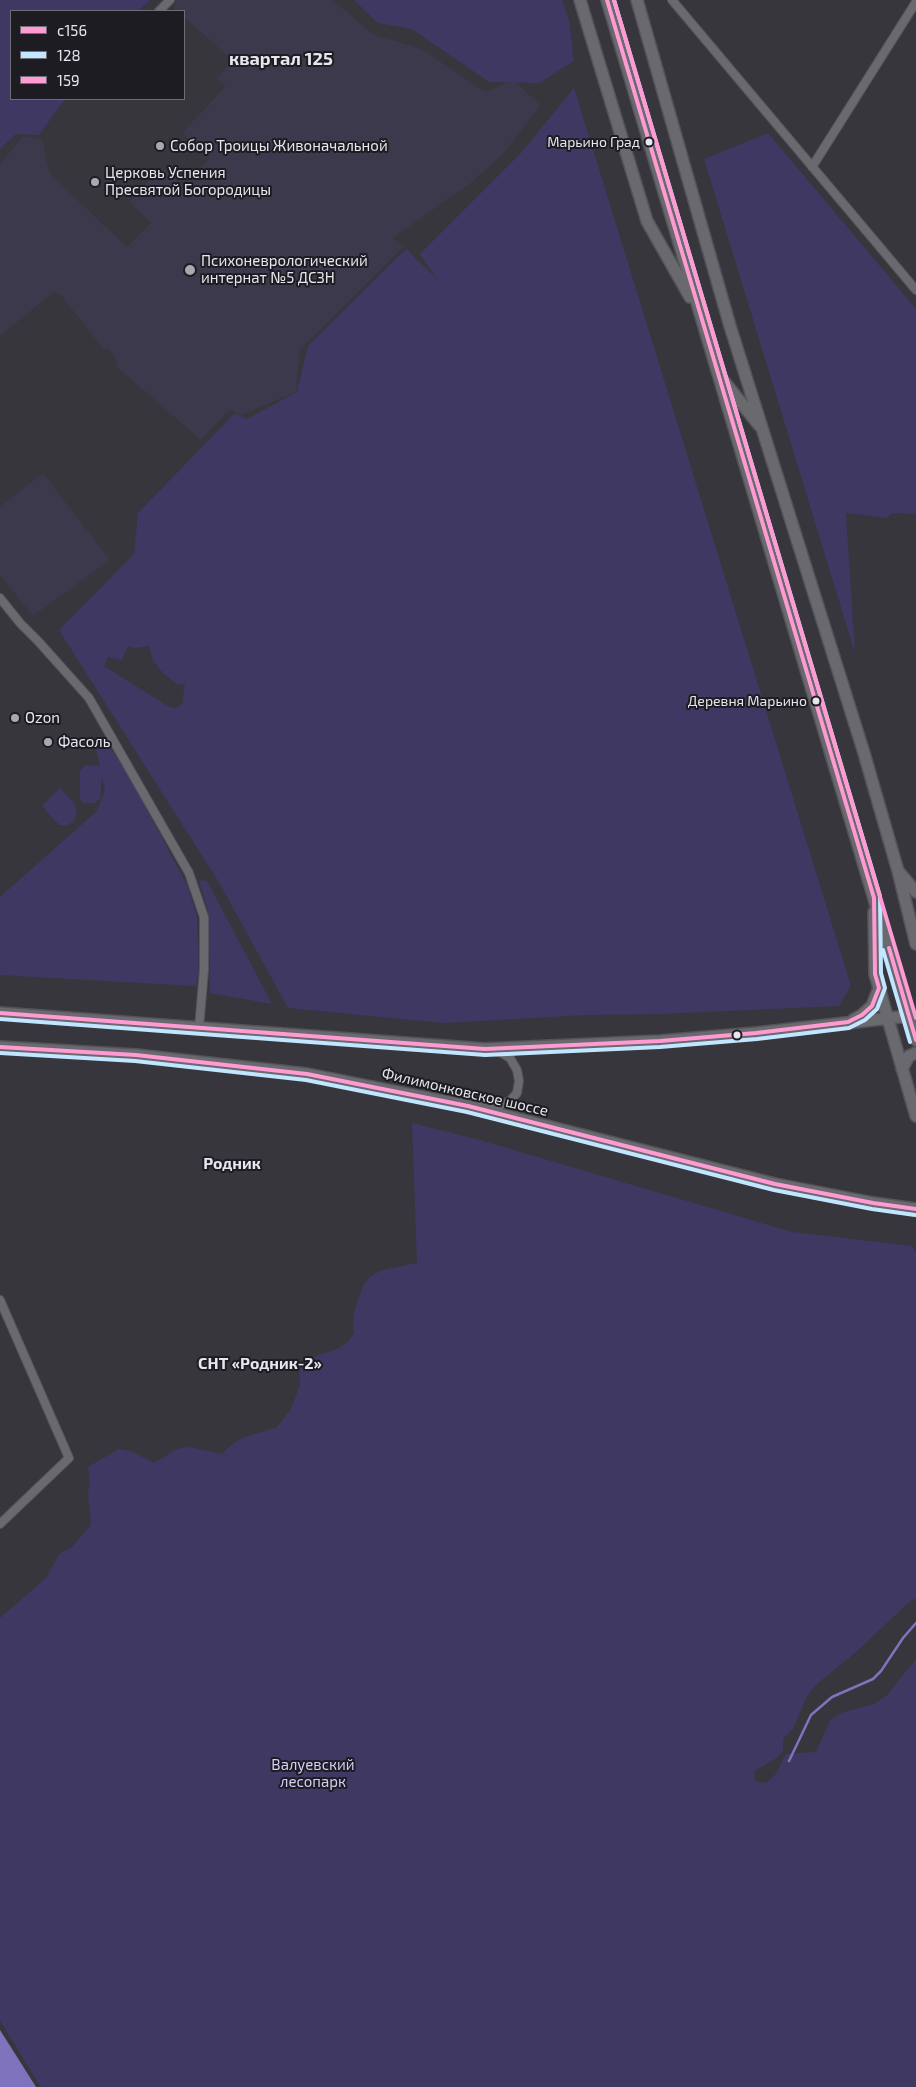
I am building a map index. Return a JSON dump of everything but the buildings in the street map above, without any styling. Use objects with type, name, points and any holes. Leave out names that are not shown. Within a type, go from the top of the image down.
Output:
[{"type":"main road","points":[[580,0],[647,221],[700,314]]},
{"type":"main road","points":[[607,0],[874,898],[912,1016],[916,1040]]},
{"type":"main road","points":[[636,0],[730,326],[861,743],[898,870],[916,944]]},
{"type":"main road","points":[[718,375],[763,430]]},
{"type":"main road","points":[[898,870],[916,892]]},
{"type":"main road","points":[[874,898],[875,974],[916,1116]]},
{"type":"main road","points":[[848,1022],[862,1015],[872,1006],[879,988]]},
{"type":"main road","name":"Филимонковское шоссе","points":[[0,1013],[485,1049],[660,1041],[912,1016]]},
{"type":"main road","name":"Филимонковское шоссе","points":[[0,1048],[136,1055],[307,1074],[468,1106],[775,1184],[873,1203],[916,1209]]},
{"type":"main road","points":[[902,1068],[909,1056],[916,1053]]},
{"type":"street","points":[[159,10],[170,0]]},
{"type":"street","points":[[672,0],[916,290]]},
{"type":"street","points":[[812,167],[916,2]]},
{"type":"street","points":[[0,598],[20,623],[88,698],[189,873],[204,917],[204,970],[199,1028]]},
{"type":"street","points":[[468,1106],[500,1105],[510,1101],[517,1093],[519,1081],[517,1070],[510,1058],[502,1053],[485,1049]]},
{"type":"street","points":[[0,1300],[69,1458],[0,1524]]},
{"type":"shaded area","name":"Психоневрологический интернат №5 ДСЗН","points":[[175,0],[333,0],[374,35],[422,49],[485,92],[513,80],[541,105],[503,154],[472,182],[393,238],[403,247],[300,350],[296,392],[239,416],[232,410],[228,411],[201,440],[118,368],[115,357],[108,348],[104,350],[60,294],[54,292],[0,336],[0,164],[23,136],[42,140],[50,174],[127,247],[151,223],[129,202],[161,167],[183,186],[209,158],[182,133],[225,87],[217,78],[233,61],[185,18],[185,10],[176,10],[174,8]]},
{"type":"shaded area","points":[[43,473],[110,560],[33,616],[0,575],[0,507]]},
{"type":"shaded area","points":[[0,2030],[36,2087],[0,2087]]},
{"type":"green space","points":[[0,0],[150,0],[139,10],[10,10],[10,100],[64,100],[39,135],[16,134],[0,149]]},
{"type":"green space","points":[[354,0],[562,0],[569,20],[574,61],[539,83],[489,82],[412,29],[378,23]]},
{"type":"green space","points":[[574,88],[851,986],[839,1006],[659,1014],[585,1015],[444,1023],[288,1008],[220,884],[59,630],[134,554],[138,513],[234,414],[247,419],[297,392],[308,346],[406,249],[437,279],[420,254],[520,154]],"holes":[[[128,646],[135,648],[149,646],[153,660],[161,671],[178,685],[185,683],[182,704],[176,708],[169,707],[104,666],[108,657],[122,660]]]},
{"type":"green space","points":[[768,133],[916,309],[916,514],[892,513],[887,518],[846,513],[855,653],[704,159]]},
{"type":"green space","points":[[109,746],[127,772],[188,887],[197,917],[199,970],[196,986],[0,975],[0,897],[97,811],[105,790],[102,777],[100,799],[94,803],[84,803],[80,800],[80,771],[85,765],[100,766],[96,748]]},
{"type":"green space","points":[[60,788],[74,803],[77,812],[74,821],[68,825],[59,825],[42,806]]},
{"type":"green space","points":[[199,880],[207,881],[272,1004],[210,993],[208,911]]},
{"type":"green space","name":"Валуевский лесопарк","points":[[412,1123],[480,1140],[792,1232],[912,1246],[916,1253],[916,1598],[908,1603],[855,1653],[818,1683],[807,1696],[793,1729],[783,1739],[783,1751],[775,1759],[755,1771],[754,1781],[766,1783],[775,1775],[786,1754],[816,1752],[830,1720],[844,1712],[874,1704],[887,1695],[916,1659],[916,2087],[41,2087],[0,2021],[0,1618],[46,1578],[60,1553],[71,1548],[91,1525],[88,1467],[119,1449],[130,1451],[154,1463],[177,1449],[189,1447],[222,1454],[242,1438],[277,1427],[291,1409],[300,1385],[299,1372],[303,1361],[337,1349],[347,1343],[354,1333],[355,1308],[363,1286],[371,1276],[382,1270],[417,1263]]},
{"type":"waterway","points":[[789,1761],[811,1715],[832,1697],[873,1679],[916,1623]]},
{"type":"transit line","name":"с156","points":[[0,1013],[485,1049],[660,1041],[756,1033],[848,1022],[862,1015],[872,1006],[879,988],[875,974],[874,898],[607,0]]},
{"type":"transit line","name":"128","points":[[0,1019],[485,1055],[660,1047],[757,1039],[849,1028],[865,1020],[877,1009],[885,988],[881,973],[880,896],[614,0]]},
{"type":"transit line","name":"159","points":[[614,0],[916,1018]]},
{"type":"transit line","name":"с156","points":[[889,948],[916,1040]]},
{"type":"transit line","name":"128","points":[[883,950],[910,1042]]},
{"type":"transit line","name":"с156","points":[[0,1047],[136,1055],[307,1074],[468,1106],[775,1184],[873,1203],[916,1209]]},
{"type":"transit line","name":"128","points":[[0,1053],[135,1061],[306,1080],[467,1112],[774,1190],[872,1209],[915,1215]]},
{"type":"place","name":"Марьино Град","points":[[649,142]]},
{"type":"place","name":"Собор Троицы Живоначальной","points":[[160,146]]},
{"type":"place","name":"Церковь Успения Пресвятой Богородицы","points":[[95,182]]},
{"type":"place","name":"Психоневрологический интернат №5 ДСЗН","points":[[190,270]]},
{"type":"place","name":"Деревня Марьино","points":[[816,701]]},
{"type":"place","name":"Ozon","points":[[15,718]]},
{"type":"place","name":"Фасоль","points":[[48,742]]},
{"type":"district","name":"квартал 125","points":[[281,59]]},
{"type":"district","name":"Родник","points":[[232,1164]]},
{"type":"district","name":"СНТ «Родник-2»","points":[[260,1364]]}]
